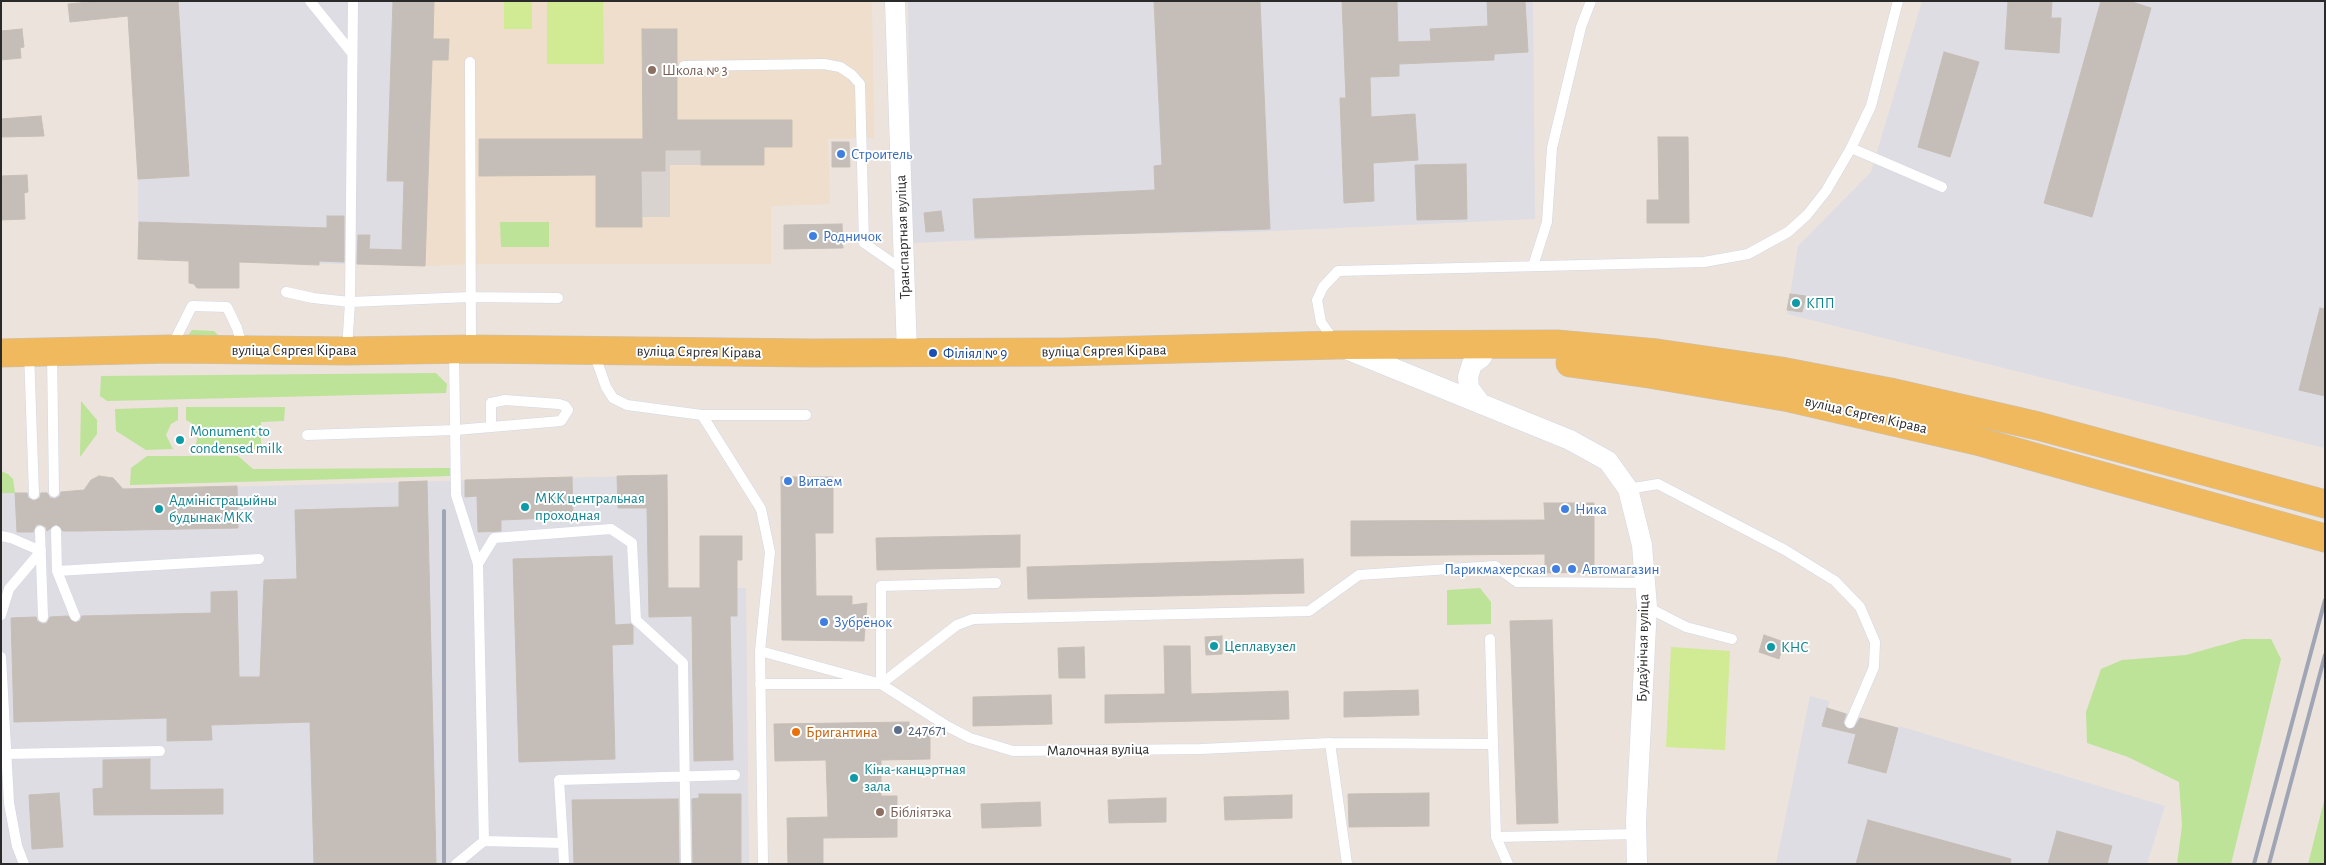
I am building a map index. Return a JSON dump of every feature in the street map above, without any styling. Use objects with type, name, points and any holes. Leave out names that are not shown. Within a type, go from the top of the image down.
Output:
[{"type":"main road","name":"вуліца Сяргея Кірава","points":[[1399,358],[1557,344],[1657,353],[1780,371],[1890,392],[2038,426],[2325,504]]},
{"type":"main road","name":"вуліца Сяргея Кірава","points":[[1,352],[170,349],[347,351],[462,349],[907,353],[1064,352],[1337,345],[1399,358],[1482,356],[1567,363],[1640,372],[1790,398],[1977,441],[2325,538]]},
{"type":"street","name":"Транспартная вуліца","points":[[895,1],[907,353]]},
{"type":"street","points":[[1481,404],[1470,388],[1468,377],[1472,364],[1482,356]]},
{"type":"street","name":"Будаўнічая вуліца","points":[[1399,358],[1481,404],[1570,440],[1608,460],[1628,489],[1642,545],[1646,607],[1637,864]]},
{"type":"lane","points":[[310,1],[352,53]]},
{"type":"lane","points":[[347,351],[350,302],[352,1]]},
{"type":"lane","points":[[1533,266],[1547,222],[1552,148],[1581,27],[1591,1]]},
{"type":"lane","points":[[1337,345],[1321,322],[1317,300],[1323,287],[1338,271],[1704,262],[1748,254],[1788,232],[1807,215],[1826,191],[1851,148],[1871,106],[1898,1]]},
{"type":"lane","points":[[470,62],[470,297],[462,349],[456,430],[456,495],[478,564],[484,841]]},
{"type":"lane","points":[[684,66],[824,64],[840,67],[852,75],[860,84],[864,243],[903,270]]},
{"type":"lane","points":[[1851,148],[1942,187]]},
{"type":"lane","points":[[286,292],[313,298],[350,302],[470,297],[558,298]]},
{"type":"lane","points":[[170,349],[192,306],[227,307],[238,328],[243,350]]},
{"type":"lane","points":[[593,350],[606,387],[613,398],[627,405],[702,415],[806,415]]},
{"type":"lane","points":[[40,351],[54,492]]},
{"type":"lane","points":[[34,494],[40,351]]},
{"type":"lane","points":[[307,435],[456,430],[491,427],[561,421],[568,410],[565,406],[559,404],[504,400],[491,403],[491,427]]},
{"type":"lane","points":[[702,415],[761,509],[770,552],[760,651],[763,864]]},
{"type":"lane","points":[[1628,489],[1658,484],[1785,550],[1835,581],[1860,607],[1875,642],[1874,668],[1850,723]]},
{"type":"lane","points":[[478,564],[494,538],[611,529],[632,543],[636,620],[683,663],[686,864]]},
{"type":"lane","points":[[40,531],[43,617]]},
{"type":"lane","points":[[56,531],[57,571],[75,616]]},
{"type":"lane","points":[[1,536],[11,538],[41,551]]},
{"type":"lane","points":[[1,615],[9,589],[41,551]]},
{"type":"lane","points":[[57,571],[259,559]]},
{"type":"lane","points":[[760,684],[881,684],[957,625],[973,619],[1309,611],[1359,575],[1495,566],[1517,582],[1644,583]]},
{"type":"lane","points":[[881,684],[881,586],[996,583]]},
{"type":"lane","points":[[1646,607],[1686,627],[1732,638]]},
{"type":"lane","points":[[1490,639],[1496,837],[1508,864]]},
{"type":"lane","name":"Малочная вуліца","points":[[760,651],[881,684],[947,726],[970,738],[1013,751],[1201,749],[1330,743],[1493,744]]},
{"type":"lane","points":[[1,657],[10,803],[17,846],[24,864]]},
{"type":"lane","points":[[1330,743],[1347,864]]},
{"type":"lane","points":[[6,754],[160,751]]},
{"type":"lane","points":[[564,864],[559,780],[735,775]]},
{"type":"lane","points":[[1496,837],[1637,834]]},
{"type":"lane","points":[[456,864],[484,841],[564,843]]},
{"type":"shaded area","points":[[127,1],[434,1],[425,266],[138,259],[138,179]]},
{"type":"shaded area","name":"Школа № 3","points":[[434,1],[872,1],[874,138],[828,139],[830,204],[771,206],[771,264],[471,264],[425,266]]},
{"type":"shaded area","points":[[908,1],[1533,1],[1535,219],[1252,232],[1085,235],[912,243]]},
{"type":"shaded area","points":[[1922,1],[2325,1],[2325,448],[1787,314],[1798,246],[1871,172]]},
{"type":"shaded area","points":[[665,150],[701,150],[701,165],[670,165],[670,217],[642,217],[641,171],[665,171]]},
{"type":"shaded area","points":[[667,475],[668,588],[746,588],[749,864],[1,864],[1,493]]},
{"type":"shaded area","points":[[1810,696],[1829,701],[1828,708],[1898,728],[1899,726],[2165,806],[2147,864],[1776,864]]},
{"type":"green space","points":[[504,1],[532,1],[532,29],[504,29]]},
{"type":"green space","points":[[547,1],[603,1],[604,64],[547,64]]},
{"type":"green space","points":[[500,222],[549,222],[549,247],[501,247]]},
{"type":"green space","points":[[192,330],[214,331],[219,336],[219,339],[187,337]]},
{"type":"green space","points":[[436,373],[447,384],[446,393],[107,401],[100,396],[101,376]]},
{"type":"green space","points":[[81,401],[97,420],[97,434],[80,457]]},
{"type":"green space","points":[[178,407],[178,420],[171,424],[166,435],[173,449],[146,450],[116,431],[115,409]]},
{"type":"green space","points":[[186,407],[285,407],[284,421],[261,422],[261,449],[188,449],[196,444],[198,434],[195,425],[186,420]]},
{"type":"green space","points":[[147,456],[238,456],[253,469],[450,468],[450,476],[130,485],[131,468]]},
{"type":"green space","points":[[1,471],[13,479],[15,493],[1,493]]},
{"type":"green space","points":[[1480,588],[1491,602],[1491,624],[1447,625],[1447,590]]},
{"type":"green space","points":[[2243,639],[2271,639],[2281,659],[2231,864],[2177,864],[2182,826],[2179,782],[2128,757],[2087,743],[2086,712],[2101,669],[2122,660],[2186,655]]},
{"type":"green space","points":[[1671,647],[1730,651],[1725,750],[1666,747]]},
{"type":"green space","points":[[2325,797],[2325,864],[2308,864]]},
{"type":"building","points":[[99,1],[178,1],[189,176],[138,179],[128,16],[70,22],[68,4]]},
{"type":"building","points":[[393,1],[434,1],[433,39],[449,39],[448,60],[432,60],[425,266],[357,264],[358,235],[370,235],[369,249],[402,250],[404,181],[387,181]]},
{"type":"building","points":[[1154,1],[1260,1],[1270,229],[975,238],[973,199],[1155,190],[1154,166],[1162,165]]},
{"type":"building","points":[[1342,1],[1397,1],[1398,42],[1431,41],[1430,29],[1488,26],[1487,1],[1525,1],[1528,52],[1494,54],[1494,60],[1399,64],[1399,76],[1370,77],[1371,117],[1415,114],[1418,160],[1373,163],[1374,201],[1344,203],[1340,98],[1346,98]]},
{"type":"building","points":[[2008,1],[2052,1],[2051,18],[2061,18],[2059,53],[2005,49]]},
{"type":"building","points":[[2101,1],[2129,1],[2151,8],[2092,217],[2044,203]]},
{"type":"building","points":[[22,29],[24,47],[20,48],[21,58],[1,60],[1,31]]},
{"type":"building","points":[[642,29],[677,29],[677,120],[792,120],[792,147],[764,147],[764,165],[701,165],[701,150],[665,150],[665,171],[641,171],[642,227],[596,227],[596,175],[479,176],[479,139],[643,139]]},
{"type":"building","points":[[1944,52],[1979,62],[1950,157],[1918,147]]},
{"type":"building","points":[[41,116],[44,136],[1,137],[1,119]]},
{"type":"building","points":[[1658,137],[1688,137],[1689,223],[1647,223],[1647,200],[1659,200]]},
{"type":"building","name":"Строитель","points":[[832,142],[849,142],[850,167],[832,167]]},
{"type":"building","points":[[1466,164],[1467,219],[1417,220],[1415,165]]},
{"type":"building","points":[[27,175],[28,192],[24,193],[25,219],[1,220],[1,176]]},
{"type":"building","points":[[941,211],[944,231],[926,232],[924,213]]},
{"type":"building","points":[[327,216],[344,216],[344,262],[319,261],[319,265],[239,262],[239,288],[197,288],[194,284],[189,283],[189,261],[138,259],[139,222],[327,228]]},
{"type":"building","name":"Родничок","points":[[842,224],[843,248],[784,249],[784,225]]},
{"type":"building","name":"КПП","points":[[1790,294],[1806,296],[1802,312],[1787,310]]},
{"type":"building","points":[[2320,308],[2325,309],[2325,396],[2299,390]]},
{"type":"building","points":[[667,475],[668,588],[700,588],[700,536],[742,536],[742,560],[737,560],[737,616],[730,616],[733,760],[694,761],[692,616],[649,617],[647,508],[618,508],[617,476]]},
{"type":"building","name":"Адміністрацыйны будынак МКК","points":[[99,476],[113,478],[123,489],[237,486],[238,528],[63,531],[56,524],[47,531],[46,527],[40,524],[36,525],[33,532],[17,532],[15,493],[27,493],[28,498],[34,501],[40,498],[41,493],[47,493],[50,498],[55,499],[60,496],[61,492],[84,490],[91,480]]},
{"type":"building","name":"МКК центральная проходная","points":[[572,477],[573,517],[501,520],[501,531],[478,532],[477,496],[465,497],[465,480]]},
{"type":"building","points":[[781,477],[833,477],[833,533],[815,533],[816,596],[852,596],[852,605],[867,603],[864,641],[782,640]]},
{"type":"building","points":[[427,481],[436,864],[314,864],[310,722],[211,725],[212,740],[167,741],[167,718],[14,722],[11,618],[36,617],[37,621],[43,624],[47,623],[50,617],[68,616],[75,623],[80,621],[82,616],[211,613],[211,592],[237,591],[239,677],[260,677],[264,580],[297,579],[295,510],[399,507],[399,482]]},
{"type":"building","points":[[1544,503],[1594,503],[1594,572],[1545,573],[1545,554],[1351,556],[1351,521],[1545,520]]},
{"type":"building","points":[[1020,535],[1020,567],[877,570],[876,538]]},
{"type":"building","points":[[612,556],[615,625],[631,624],[633,626],[633,644],[612,645],[615,759],[519,762],[513,559]]},
{"type":"building","points":[[1303,559],[1304,593],[1028,599],[1027,567]]},
{"type":"building","points":[[1552,620],[1558,823],[1517,824],[1510,621]]},
{"type":"building","name":"КНС","points":[[1764,635],[1784,642],[1779,659],[1759,652]]},
{"type":"building","name":"Цеплавузел","points":[[1222,636],[1222,654],[1206,655],[1205,637]]},
{"type":"building","points":[[1164,646],[1190,646],[1191,694],[1288,691],[1289,719],[1105,723],[1105,695],[1165,694]]},
{"type":"building","points":[[1084,647],[1085,678],[1059,678],[1058,648]]},
{"type":"building","points":[[1418,690],[1419,715],[1344,717],[1344,692]]},
{"type":"building","points":[[1051,695],[1052,724],[973,726],[973,697]]},
{"type":"building","points":[[1827,708],[1846,714],[1843,723],[1848,729],[1854,728],[1860,718],[1898,728],[1886,773],[1848,763],[1856,734],[1822,726]]},
{"type":"building","name":"Кіна-канцэртная зала","points":[[909,722],[909,733],[930,733],[930,759],[881,760],[881,796],[897,796],[897,837],[823,838],[823,864],[788,864],[787,818],[828,817],[826,760],[775,761],[774,724]]},
{"type":"building","points":[[150,759],[150,790],[223,789],[223,814],[94,815],[93,789],[103,788],[103,760]]},
{"type":"building","points":[[59,793],[63,847],[32,849],[29,795]]},
{"type":"building","points":[[1429,793],[1429,826],[1349,827],[1348,794]]},
{"type":"building","points":[[699,794],[741,794],[741,864],[693,864],[692,799],[699,798]]},
{"type":"building","points":[[1292,795],[1292,818],[1225,820],[1224,797]]},
{"type":"building","points":[[1166,798],[1166,822],[1109,823],[1108,800]]},
{"type":"building","points":[[678,799],[679,864],[574,864],[572,800]]},
{"type":"building","points":[[1040,802],[1041,826],[982,828],[981,804]]},
{"type":"building","points":[[1868,820],[2011,859],[2010,864],[1856,864]]},
{"type":"building","points":[[2057,831],[2112,846],[2107,864],[2048,864]]},
{"type":"railway","points":[[444,511],[444,864]]},
{"type":"railway","points":[[2254,864],[2325,600]]},
{"type":"railway","points":[[2269,864],[2325,655]]},
{"type":"place","name":"Школа № 3","points":[[652,70]]},
{"type":"place","name":"Строитель","points":[[841,154]]},
{"type":"place","name":"Родничок","points":[[813,236]]},
{"type":"place","name":"КПП","points":[[1796,303]]},
{"type":"place","name":"Філіял № 9","points":[[933,353]]},
{"type":"place","name":"Monument to condensed milk","points":[[180,440]]},
{"type":"place","name":"Витаем","points":[[788,481]]},
{"type":"place","name":"МКК центральная проходная","points":[[525,507]]},
{"type":"place","name":"Адміністрацыйны будынак МКК","points":[[159,509]]},
{"type":"place","name":"Ника","points":[[1565,509]]},
{"type":"place","name":"Парикмахерская","points":[[1556,569]]},
{"type":"place","name":"Автомагазин","points":[[1572,569]]},
{"type":"place","name":"Зубрёнок","points":[[824,622]]},
{"type":"place","name":"Цеплавузел","points":[[1214,646]]},
{"type":"place","name":"КНС","points":[[1771,647]]},
{"type":"place","name":"247671","points":[[898,730]]},
{"type":"place","name":"Бригантина","points":[[796,732]]},
{"type":"place","name":"Кіна-канцэртная зала","points":[[854,778]]},
{"type":"place","name":"Бібліятэка","points":[[880,812]]}]
